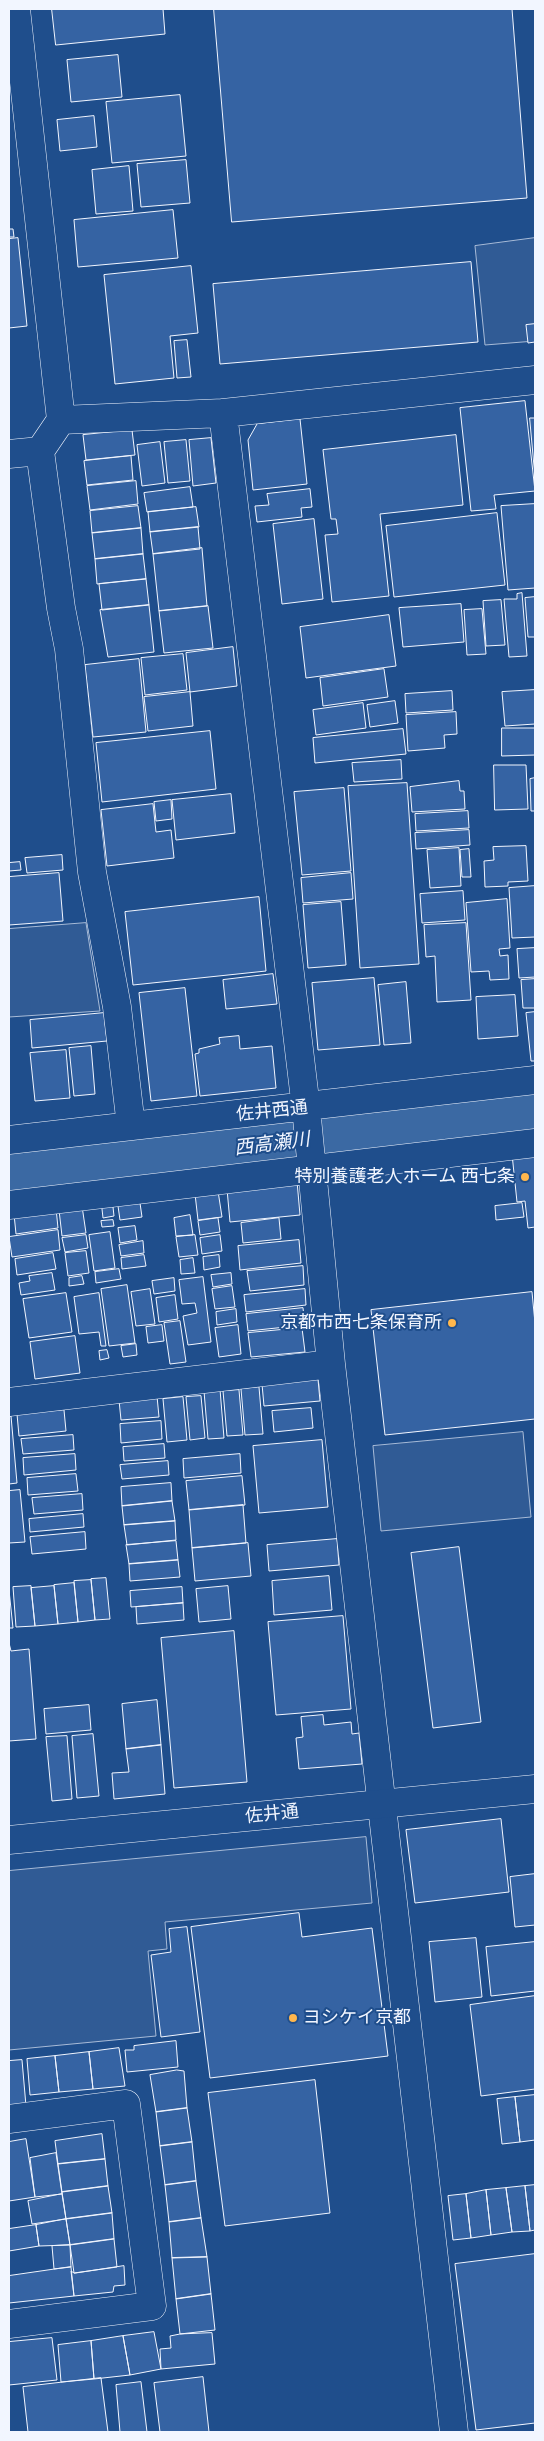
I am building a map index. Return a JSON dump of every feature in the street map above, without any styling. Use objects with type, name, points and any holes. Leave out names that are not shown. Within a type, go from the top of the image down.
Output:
[{"type":"street","points":[[16,9],[61,420],[40,451],[60,608],[69,649],[92,872],[118,1007],[131,1126]]},
{"type":"street","points":[[61,420],[223,413],[535,380]]},
{"type":"street","points":[[223,413],[306,1108],[331,1364],[454,2432]]},
{"type":"street","points":[[9,454],[40,451]]},
{"type":"street","name":"佐井西通","points":[[9,1140],[306,1108],[535,1080]]},
{"type":"street","points":[[9,1205],[535,1142]]},
{"type":"street","points":[[9,1402],[331,1364]]},
{"type":"street","name":"佐井通","points":[[9,1840],[535,1789]]},
{"type":"street","points":[[9,2119],[126,2104],[152,2306],[9,2324]]},
{"type":"shaded area","points":[[535,238],[535,341],[485,345],[475,246]]},
{"type":"shaded area","points":[[86,923],[100,1011],[9,1017],[9,929]]},
{"type":"shaded area","points":[[523,1432],[531,1517],[381,1531],[373,1446]]},
{"type":"shaded area","points":[[366,1837],[372,1903],[165,1922],[167,1949],[148,1951],[156,2036],[9,2050],[9,1871]]},
{"type":"building","points":[[52,9],[163,9],[165,34],[56,45]]},
{"type":"building","points":[[214,9],[512,9],[527,198],[232,222]]},
{"type":"building","points":[[118,55],[122,97],[71,102],[67,60]]},
{"type":"building","points":[[180,95],[186,156],[112,163],[106,102]]},
{"type":"building","points":[[94,116],[97,147],[60,151],[57,120]]},
{"type":"building","points":[[186,160],[190,203],[141,207],[137,164]]},
{"type":"building","points":[[129,166],[133,211],[96,214],[92,170]]},
{"type":"building","points":[[173,210],[178,258],[78,267],[74,220]]},
{"type":"building","points":[[9,229],[13,229],[14,237],[9,237]]},
{"type":"building","points":[[18,238],[27,326],[9,328],[9,239]]},
{"type":"building","points":[[471,262],[478,342],[220,364],[213,284]]},
{"type":"building","points":[[191,266],[198,333],[170,336],[174,378],[115,384],[104,275]]},
{"type":"building","points":[[535,324],[535,342],[528,343],[526,325]]},
{"type":"building","points":[[187,340],[191,377],[177,378],[174,341]]},
{"type":"building","points":[[525,401],[535,491],[494,495],[496,509],[471,511],[460,408]]},
{"type":"building","points":[[530,418],[535,418],[535,477]]},
{"type":"building","points":[[300,419],[307,484],[253,490],[248,440],[257,424]]},
{"type":"building","points":[[132,430],[135,455],[86,460],[83,435]]},
{"type":"building","points":[[456,435],[463,505],[380,514],[389,596],[332,602],[325,535],[338,534],[336,519],[331,519],[323,450]]},
{"type":"building","points":[[211,438],[216,483],[193,486],[189,440]]},
{"type":"building","points":[[186,440],[190,481],[168,483],[164,442]]},
{"type":"building","points":[[160,442],[165,483],[142,486],[137,445]]},
{"type":"building","points":[[131,456],[133,480],[87,485],[84,461]]},
{"type":"building","points":[[136,481],[138,504],[90,510],[87,486]]},
{"type":"building","points":[[190,487],[193,507],[147,512],[144,493]]},
{"type":"building","points":[[310,489],[312,507],[301,508],[302,517],[257,522],[255,506],[269,505],[267,494]]},
{"type":"building","points":[[535,504],[535,588],[508,590],[501,506]]},
{"type":"building","points":[[138,506],[141,528],[92,533],[90,511]]},
{"type":"building","points":[[196,507],[199,527],[150,532],[148,512]]},
{"type":"building","points":[[497,513],[505,585],[394,597],[386,526]]},
{"type":"building","points":[[314,519],[323,599],[282,604],[273,524]]},
{"type":"building","points":[[198,527],[200,549],[153,554],[150,532]]},
{"type":"building","points":[[141,528],[143,554],[95,559],[92,533]]},
{"type":"building","points":[[202,548],[207,606],[159,611],[153,554]]},
{"type":"building","points":[[143,554],[146,579],[97,584],[95,559]]},
{"type":"building","points":[[146,579],[149,605],[102,610],[99,584]]},
{"type":"building","points":[[522,593],[527,656],[509,657],[504,599],[517,599],[517,594]]},
{"type":"building","points":[[535,597],[535,637],[528,637],[525,598]]},
{"type":"building","points":[[501,600],[505,645],[486,646],[483,601]]},
{"type":"building","points":[[461,604],[464,642],[403,647],[399,608]]},
{"type":"building","points":[[149,605],[154,652],[108,657],[100,610]]},
{"type":"building","points":[[208,606],[213,648],[164,653],[159,611]]},
{"type":"building","points":[[482,609],[486,654],[467,655],[464,610]]},
{"type":"building","points":[[389,615],[396,666],[306,678],[300,627]]},
{"type":"building","points":[[233,647],[237,686],[190,692],[186,653]]},
{"type":"building","points":[[183,654],[187,690],[145,695],[141,658]]},
{"type":"building","points":[[139,659],[146,732],[93,737],[85,665]]},
{"type":"building","points":[[384,669],[388,697],[323,706],[320,678]]},
{"type":"building","points":[[535,690],[535,724],[505,726],[502,692]]},
{"type":"building","points":[[452,691],[453,710],[406,713],[405,694]]},
{"type":"building","points":[[190,692],[193,726],[148,731],[144,697]]},
{"type":"building","points":[[395,701],[398,723],[370,727],[367,705]]},
{"type":"building","points":[[363,703],[366,728],[316,735],[313,710]]},
{"type":"building","points":[[456,712],[457,734],[444,735],[445,748],[408,751],[406,715]]},
{"type":"building","points":[[502,728],[535,728],[535,755],[502,756]]},
{"type":"building","points":[[403,729],[406,754],[315,763],[313,738]]},
{"type":"building","points":[[210,731],[216,789],[102,802],[96,743]]},
{"type":"building","points":[[401,760],[402,779],[354,782],[352,763]]},
{"type":"building","points":[[494,765],[526,765],[528,809],[495,810]]},
{"type":"building","points":[[535,778],[535,811],[531,811],[530,779]]},
{"type":"building","points":[[459,781],[460,791],[464,791],[465,809],[412,812],[410,787]]},
{"type":"building","points":[[407,783],[419,964],[360,968],[348,786]]},
{"type":"building","points":[[344,788],[351,871],[302,875],[294,792]]},
{"type":"building","points":[[231,794],[235,833],[176,840],[172,800]]},
{"type":"building","points":[[171,800],[172,819],[156,821],[154,802]]},
{"type":"building","points":[[153,804],[156,832],[171,830],[174,858],[107,866],[101,810]]},
{"type":"building","points":[[468,811],[469,828],[416,831],[415,814]]},
{"type":"building","points":[[469,830],[470,845],[416,849],[415,833]]},
{"type":"building","points":[[526,846],[528,881],[508,882],[508,886],[485,887],[484,861],[494,860],[493,847]]},
{"type":"building","points":[[459,848],[461,886],[430,888],[427,850]]},
{"type":"building","points":[[469,849],[471,877],[462,877],[460,850]]},
{"type":"building","points":[[62,855],[63,870],[27,873],[25,858]]},
{"type":"building","points":[[20,862],[21,870],[9,871],[9,863]]},
{"type":"building","points":[[59,873],[63,921],[9,925],[9,877]]},
{"type":"building","points":[[351,873],[353,899],[303,903],[301,878]]},
{"type":"building","points":[[535,886],[535,937],[512,938],[509,888]]},
{"type":"building","points":[[463,891],[465,920],[422,923],[420,894]]},
{"type":"building","points":[[259,897],[266,971],[133,985],[125,912]]},
{"type":"building","points":[[507,899],[510,948],[499,949],[500,956],[508,955],[509,979],[490,980],[489,971],[471,972],[466,903]]},
{"type":"building","points":[[341,902],[346,965],[308,968],[303,905]]},
{"type":"building","points":[[466,923],[471,1000],[437,1002],[435,956],[426,957],[424,925]]},
{"type":"building","points":[[535,948],[535,977],[519,978],[517,949]]},
{"type":"building","points":[[273,974],[277,1004],[226,1009],[223,980]]},
{"type":"building","points":[[374,978],[380,1045],[318,1050],[312,983]]},
{"type":"building","points":[[535,979],[535,1008],[523,1008],[521,980]]},
{"type":"building","points":[[406,982],[411,1043],[384,1045],[378,985]]},
{"type":"building","points":[[185,988],[197,1096],[151,1101],[139,993]]},
{"type":"building","points":[[515,995],[518,1036],[478,1039],[476,997]]},
{"type":"building","points":[[535,1012],[535,1061],[531,1061],[526,1013]]},
{"type":"building","points":[[104,1013],[107,1041],[32,1048],[30,1020]]},
{"type":"building","points":[[239,1036],[240,1049],[272,1046],[276,1088],[200,1096],[195,1054],[199,1053],[199,1049],[220,1044],[219,1038]]},
{"type":"building","points":[[91,1046],[95,1094],[74,1096],[69,1048]]},
{"type":"building","points":[[66,1050],[70,1098],[35,1101],[30,1053]]},
{"type":"building","name":"特別養護老人ホーム 西七条","points":[[535,1151],[535,1227],[528,1228],[525,1201],[517,1202],[512,1154]]},
{"type":"building","points":[[297,1181],[300,1215],[230,1222],[227,1189]]},
{"type":"building","points":[[218,1191],[222,1217],[198,1220],[195,1194]]},
{"type":"building","points":[[139,1196],[142,1217],[120,1220],[117,1199]]},
{"type":"building","points":[[112,1198],[114,1216],[103,1218],[101,1200]]},
{"type":"building","points":[[522,1203],[524,1217],[496,1220],[495,1206]]},
{"type":"building","points":[[82,1206],[86,1233],[62,1236],[59,1210]]},
{"type":"building","points":[[56,1208],[58,1228],[16,1234],[14,1214]]},
{"type":"building","points":[[190,1215],[193,1235],[176,1236],[174,1218]]},
{"type":"building","points":[[218,1218],[220,1232],[200,1235],[198,1221]]},
{"type":"building","points":[[279,1218],[281,1239],[243,1243],[241,1223]]},
{"type":"building","points":[[113,1220],[114,1226],[102,1227],[101,1221]]},
{"type":"building","points":[[135,1226],[137,1240],[120,1243],[118,1228]]},
{"type":"building","points":[[58,1230],[60,1250],[12,1257],[9,1237]]},
{"type":"building","points":[[110,1232],[115,1268],[94,1271],[89,1235]]},
{"type":"building","points":[[86,1235],[88,1248],[65,1252],[62,1238]]},
{"type":"building","points":[[195,1235],[198,1255],[179,1257],[176,1237]]},
{"type":"building","points":[[220,1235],[222,1251],[202,1254],[200,1238]]},
{"type":"building","points":[[299,1240],[301,1263],[240,1270],[238,1246]]},
{"type":"building","points":[[143,1241],[144,1253],[121,1256],[119,1245]]},
{"type":"building","points":[[86,1251],[89,1273],[68,1276],[65,1253]]},
{"type":"building","points":[[53,1253],[56,1269],[17,1275],[15,1259]]},
{"type":"building","points":[[144,1255],[146,1266],[122,1269],[121,1258]]},
{"type":"building","points":[[219,1255],[220,1267],[204,1270],[203,1257]]},
{"type":"building","points":[[193,1258],[195,1273],[181,1274],[180,1260]]},
{"type":"building","points":[[303,1266],[304,1285],[250,1291],[247,1271]]},
{"type":"building","points":[[119,1269],[121,1279],[96,1283],[95,1272]]},
{"type":"building","points":[[52,1273],[55,1290],[21,1295],[19,1283],[30,1281],[29,1276]]},
{"type":"building","points":[[231,1273],[232,1284],[213,1287],[211,1275]]},
{"type":"building","points":[[82,1276],[84,1284],[69,1286],[69,1278]]},
{"type":"building","points":[[203,1277],[211,1342],[188,1345],[183,1316],[197,1313],[195,1303],[182,1304],[179,1280]]},
{"type":"building","points":[[174,1278],[175,1291],[154,1294],[152,1281]]},
{"type":"building","points":[[127,1285],[135,1343],[109,1346],[101,1289]]},
{"type":"building","points":[[232,1286],[235,1307],[215,1309],[212,1289]]},
{"type":"building","points":[[150,1289],[155,1324],[136,1326],[131,1292]]},
{"type":"building","points":[[305,1289],[306,1305],[246,1312],[244,1295]]},
{"type":"building","points":[[532,1292],[535,1323],[535,1419],[385,1435],[371,1310]]},
{"type":"building","points":[[66,1293],[72,1332],[29,1338],[23,1299]]},
{"type":"building","points":[[99,1293],[106,1346],[101,1346],[99,1332],[79,1334],[74,1297]]},
{"type":"building","points":[[175,1295],[178,1319],[159,1322],[156,1298]]},
{"type":"building","points":[[303,1308],[305,1325],[248,1331],[246,1314]]},
{"type":"building","points":[[236,1309],[237,1322],[217,1325],[216,1312]]},
{"type":"building","points":[[180,1321],[186,1362],[170,1364],[164,1323]]},
{"type":"building","points":[[162,1325],[164,1341],[148,1343],[146,1327]]},
{"type":"building","points":[[238,1325],[241,1354],[219,1357],[215,1328]]},
{"type":"building","points":[[302,1328],[305,1352],[251,1357],[248,1333]]},
{"type":"building","points":[[75,1336],[80,1373],[35,1379],[30,1342]]},
{"type":"building","points":[[136,1344],[137,1355],[123,1357],[121,1346]]},
{"type":"building","points":[[107,1350],[109,1358],[100,1360],[99,1351]]},
{"type":"building","points":[[318,1379],[320,1401],[264,1406],[262,1384]]},
{"type":"building","points":[[259,1387],[263,1434],[245,1435],[241,1389]]},
{"type":"building","points":[[220,1389],[224,1438],[208,1439],[204,1391]]},
{"type":"building","points":[[239,1390],[243,1435],[227,1436],[223,1391]]},
{"type":"building","points":[[157,1396],[159,1417],[121,1420],[119,1400]]},
{"type":"building","points":[[201,1396],[205,1438],[190,1440],[186,1397]]},
{"type":"building","points":[[183,1397],[187,1440],[167,1442],[163,1399]]},
{"type":"building","points":[[311,1408],[313,1428],[274,1432],[272,1411]]},
{"type":"building","points":[[64,1410],[66,1431],[19,1436],[17,1414]]},
{"type":"building","points":[[9,1416],[11,1416],[17,1483],[9,1484]]},
{"type":"building","points":[[161,1421],[162,1439],[121,1443],[120,1424]]},
{"type":"building","points":[[73,1435],[74,1450],[23,1454],[21,1439]]},
{"type":"building","points":[[322,1440],[328,1507],[259,1513],[253,1446]]},
{"type":"building","points":[[164,1444],[165,1458],[124,1461],[123,1447]]},
{"type":"building","points":[[75,1454],[76,1470],[24,1475],[23,1458]]},
{"type":"building","points":[[240,1454],[241,1473],[184,1478],[183,1459]]},
{"type":"building","points":[[168,1461],[169,1475],[122,1479],[120,1465]]},
{"type":"building","points":[[76,1474],[78,1491],[28,1495],[27,1478]]},
{"type":"building","points":[[242,1476],[245,1505],[189,1510],[186,1481]]},
{"type":"building","points":[[171,1483],[172,1501],[122,1506],[121,1487]]},
{"type":"building","points":[[20,1490],[25,1542],[9,1543],[9,1491]]},
{"type":"building","points":[[82,1494],[83,1510],[34,1514],[32,1498]]},
{"type":"building","points":[[172,1501],[175,1521],[124,1525],[122,1506]]},
{"type":"building","points":[[243,1505],[246,1543],[192,1548],[189,1510]]},
{"type":"building","points":[[83,1514],[84,1527],[30,1532],[29,1519]]},
{"type":"building","points":[[175,1521],[176,1540],[127,1545],[124,1525]]},
{"type":"building","points":[[85,1532],[86,1549],[32,1554],[30,1537]]},
{"type":"building","points":[[337,1539],[339,1565],[269,1571],[267,1545]]},
{"type":"building","points":[[176,1541],[178,1560],[129,1564],[126,1545]]},
{"type":"building","points":[[248,1543],[251,1576],[195,1581],[192,1548]]},
{"type":"building","points":[[459,1547],[481,1722],[433,1728],[411,1553]]},
{"type":"building","points":[[178,1560],[180,1577],[130,1581],[129,1564]]},
{"type":"building","points":[[329,1576],[332,1610],[274,1615],[272,1581]]},
{"type":"building","points":[[106,1578],[110,1619],[95,1620],[91,1579]]},
{"type":"building","points":[[91,1580],[95,1620],[78,1622],[74,1581]]},
{"type":"building","points":[[74,1583],[78,1622],[58,1624],[54,1585]]},
{"type":"building","points":[[31,1586],[35,1626],[16,1627],[13,1587]]},
{"type":"building","points":[[54,1586],[58,1624],[35,1626],[31,1588]]},
{"type":"building","points":[[228,1586],[231,1619],[199,1622],[196,1589]]},
{"type":"building","points":[[182,1587],[183,1603],[131,1607],[130,1591]]},
{"type":"building","points":[[9,1590],[13,1628],[9,1628]]},
{"type":"building","points":[[183,1603],[184,1620],[137,1624],[136,1607]]},
{"type":"building","points":[[343,1616],[351,1709],[276,1715],[268,1622]]},
{"type":"building","points":[[234,1631],[247,1782],[174,1788],[161,1638]]},
{"type":"building","points":[[9,1643],[11,1651],[29,1649],[36,1739],[9,1741]]},
{"type":"building","points":[[157,1700],[161,1745],[126,1749],[122,1704]]},
{"type":"building","points":[[89,1705],[91,1730],[46,1734],[44,1709]]},
{"type":"building","points":[[323,1715],[324,1725],[351,1722],[352,1734],[359,1733],[362,1764],[299,1769],[296,1738],[303,1737],[301,1717]]},
{"type":"building","points":[[93,1734],[99,1796],[77,1798],[72,1736]]},
{"type":"building","points":[[67,1736],[72,1799],[52,1801],[46,1737]]},
{"type":"building","points":[[161,1745],[165,1794],[114,1799],[112,1773],[129,1772],[126,1749]]},
{"type":"building","points":[[501,1819],[509,1892],[415,1903],[406,1830]]},
{"type":"building","points":[[535,1874],[535,1925],[515,1927],[510,1877]]},
{"type":"building","name":"ヨシケイ京都","points":[[299,1913],[302,1937],[372,1928],[388,2056],[210,2078],[191,1927]]},
{"type":"building","points":[[187,1927],[200,2032],[161,2037],[151,1955],[171,1952],[169,1929]]},
{"type":"building","points":[[476,1938],[482,1997],[435,2002],[429,1942]]},
{"type":"building","points":[[535,1942],[535,1991],[491,1996],[486,1947]]},
{"type":"building","points":[[535,1996],[535,2089],[481,2096],[470,2005]]},
{"type":"building","points":[[176,2041],[178,2067],[127,2072],[125,2050],[134,2050],[134,2046]]},
{"type":"building","points":[[119,2048],[125,2086],[93,2089],[89,2052]]},
{"type":"building","points":[[89,2052],[93,2089],[59,2092],[55,2056]]},
{"type":"building","points":[[55,2056],[59,2092],[30,2095],[27,2059]]},
{"type":"building","points":[[22,2060],[26,2106],[9,2107],[9,2061]]},
{"type":"building","points":[[177,2070],[184,2071],[187,2108],[156,2112],[150,2075]]},
{"type":"building","points":[[315,2080],[330,2213],[225,2226],[208,2093]]},
{"type":"building","points":[[535,2095],[535,2140],[520,2142],[515,2097]]},
{"type":"building","points":[[515,2097],[520,2142],[502,2144],[497,2099]]},
{"type":"building","points":[[187,2108],[192,2142],[160,2146],[156,2112]]},
{"type":"building","points":[[102,2134],[105,2159],[58,2164],[55,2141]]},
{"type":"building","points":[[26,2139],[35,2197],[9,2201],[9,2142]]},
{"type":"building","points":[[192,2142],[196,2181],[165,2185],[160,2146]]},
{"type":"building","points":[[56,2153],[62,2194],[35,2197],[30,2158]]},
{"type":"building","points":[[105,2159],[108,2186],[62,2192],[58,2164]]},
{"type":"building","points":[[196,2181],[201,2218],[169,2222],[165,2185]]},
{"type":"building","points":[[535,2185],[535,2230],[530,2231],[525,2186]]},
{"type":"building","points":[[108,2186],[112,2213],[66,2219],[62,2192]]},
{"type":"building","points":[[525,2186],[530,2231],[512,2232],[506,2188]]},
{"type":"building","points":[[506,2188],[512,2232],[491,2235],[486,2190]]},
{"type":"building","points":[[486,2190],[491,2235],[471,2238],[466,2194]]},
{"type":"building","points":[[62,2194],[66,2219],[32,2224],[28,2201]]},
{"type":"building","points":[[466,2194],[471,2238],[453,2240],[448,2196]]},
{"type":"building","points":[[112,2213],[114,2239],[70,2245],[66,2219]]},
{"type":"building","points":[[201,2218],[207,2257],[172,2258],[169,2222]]},
{"type":"building","points":[[66,2219],[70,2245],[39,2246],[36,2225]]},
{"type":"building","points":[[36,2225],[39,2246],[9,2251],[9,2229]]},
{"type":"building","points":[[114,2239],[117,2267],[74,2273],[70,2245]]},
{"type":"building","points":[[70,2245],[71,2267],[54,2269],[52,2246]]},
{"type":"building","points":[[535,2254],[535,2423],[476,2430],[455,2264]]},
{"type":"building","points":[[207,2257],[211,2294],[176,2299],[172,2258]]},
{"type":"building","points":[[124,2266],[125,2285],[114,2286],[113,2292],[74,2296],[71,2271],[74,2273]]},
{"type":"building","points":[[71,2267],[74,2296],[9,2303],[9,2276]]},
{"type":"building","points":[[211,2294],[215,2330],[180,2334],[176,2299]]},
{"type":"building","points":[[154,2332],[161,2369],[130,2375],[123,2336]]},
{"type":"building","points":[[212,2333],[215,2364],[161,2369],[160,2349],[171,2348],[170,2336]]},
{"type":"building","points":[[123,2336],[130,2375],[94,2379],[91,2341]]},
{"type":"building","points":[[52,2338],[57,2380],[9,2385],[9,2342]]},
{"type":"building","points":[[91,2341],[94,2379],[61,2382],[58,2345]]},
{"type":"building","points":[[203,2377],[209,2432],[160,2432],[154,2383]]},
{"type":"building","points":[[101,2378],[108,2432],[28,2432],[23,2387]]},
{"type":"building","points":[[141,2382],[147,2432],[120,2432],[116,2385]]},
{"type":"waterway","name":"西高瀬川","points":[[9,1175],[535,1114]]},
{"type":"place","name":"特別養護老人ホーム 西七条","points":[[525,1177]]},
{"type":"place","name":"京都市西七条保育所","points":[[452,1323]]},
{"type":"place","name":"ヨシケイ京都","points":[[293,2018]]}]
